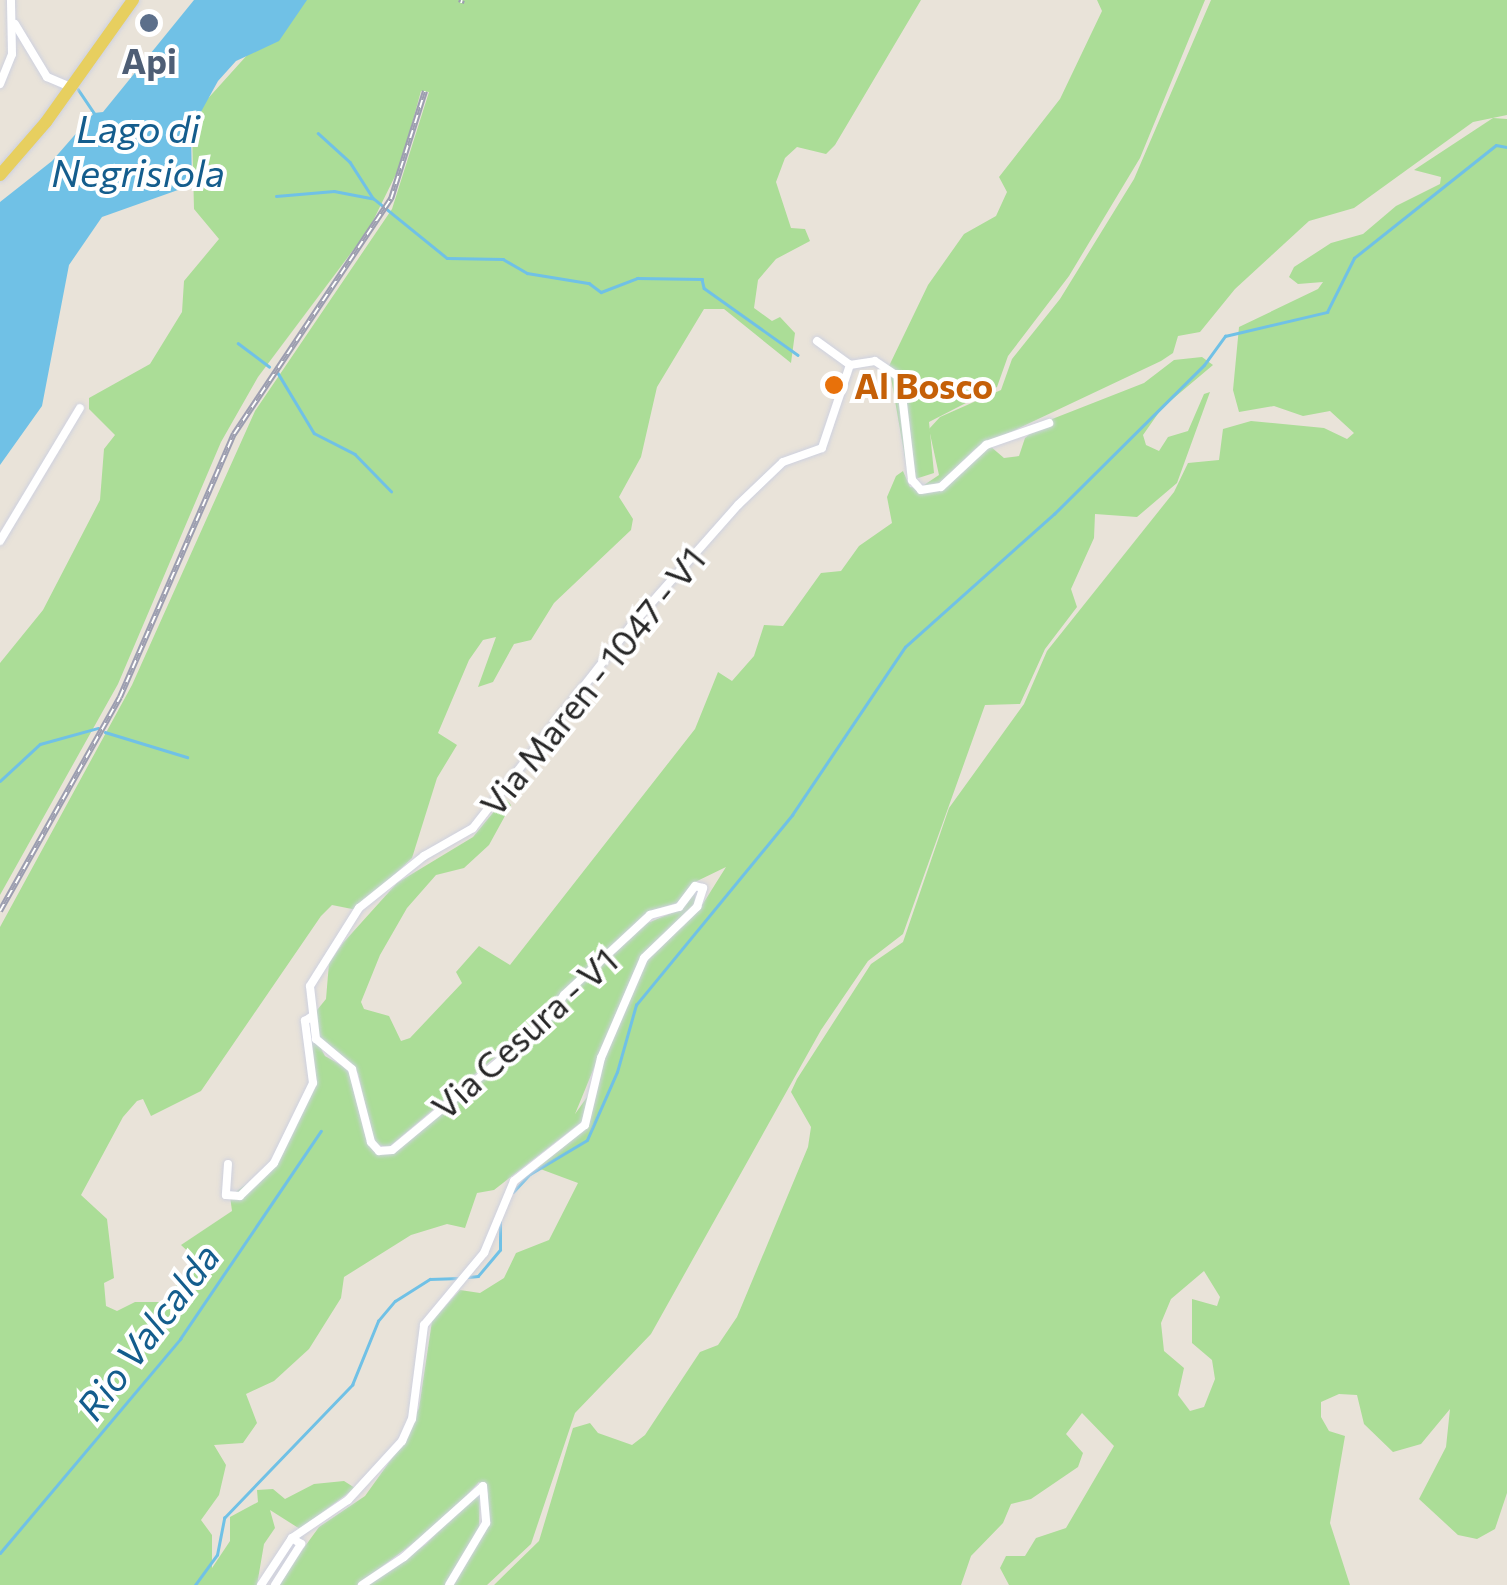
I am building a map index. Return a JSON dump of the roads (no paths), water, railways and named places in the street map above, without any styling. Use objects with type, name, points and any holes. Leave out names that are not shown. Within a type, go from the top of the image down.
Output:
[{"type":"main road","points":[[0,174],[134,0]]},
{"type":"street","points":[[11,0],[15,24],[46,77],[70,87]]},
{"type":"street","points":[[0,84],[15,24]]},
{"type":"street","points":[[817,340],[850,365],[875,361],[900,378],[917,488],[941,488],[986,446],[1049,423]]},
{"type":"street","name":"Via Maren - 1047 - V1","points":[[311,1017],[310,986],[359,908],[424,856],[473,828],[632,626],[738,506],[784,462],[822,448],[850,365]]},
{"type":"street","points":[[0,541],[80,408]]},
{"type":"street","name":"Via Cesura - V1","points":[[292,1538],[348,1500],[402,1441],[412,1420],[424,1325],[484,1253],[514,1181],[585,1126],[602,1058],[644,958],[696,907],[703,888],[695,886],[679,906],[650,915],[564,995],[544,1024],[392,1150],[379,1151],[371,1142],[355,1073],[322,1048],[311,1017]]},
{"type":"street","points":[[228,1164],[226,1195],[240,1196],[274,1162],[312,1088],[305,1020],[311,1017]]},
{"type":"street","points":[[362,1585],[404,1558],[482,1486],[486,1523],[449,1585]]},
{"type":"street","points":[[261,1585],[292,1538],[301,1544],[275,1585]]},
{"type":"water","name":"Lago di Negrisiola","points":[[194,0],[307,0],[279,41],[236,61],[218,81],[191,130],[192,185],[102,217],[69,265],[42,406],[0,465],[0,202],[52,161],[94,113],[103,112]]},
{"type":"waterway","points":[[78,89],[94,113]]},
{"type":"waterway","points":[[318,133],[350,162],[373,198],[447,258],[503,259],[527,273],[589,283],[601,292],[637,278],[702,279],[704,288],[798,355]]},
{"type":"waterway","points":[[513,1192],[530,1174],[587,1140],[617,1072],[636,1005],[792,815],[905,647],[1054,514],[1204,365],[1225,336],[1327,312],[1354,258],[1496,145],[1507,147]]},
{"type":"waterway","points":[[276,196],[334,191],[371,198]]},
{"type":"waterway","points":[[238,343],[269,366]]},
{"type":"waterway","points":[[278,373],[314,433],[355,454],[391,491]]},
{"type":"waterway","points":[[0,781],[40,744],[98,728]]},
{"type":"waterway","points":[[105,732],[187,757]]},
{"type":"waterway","name":"Rio Valcalda","points":[[0,1553],[180,1339],[321,1131]]},
{"type":"waterway","points":[[468,1277],[478,1276],[500,1250],[500,1222]]},
{"type":"waterway","points":[[195,1585],[217,1555],[224,1518],[352,1385],[378,1321],[395,1301],[430,1279],[460,1278]]},
{"type":"railway","points":[[0,911],[120,697],[234,434],[391,199],[425,91]]},
{"type":"place","name":"Api","points":[[149,23]]},
{"type":"place","name":"Al Bosco","points":[[834,385]]}]
